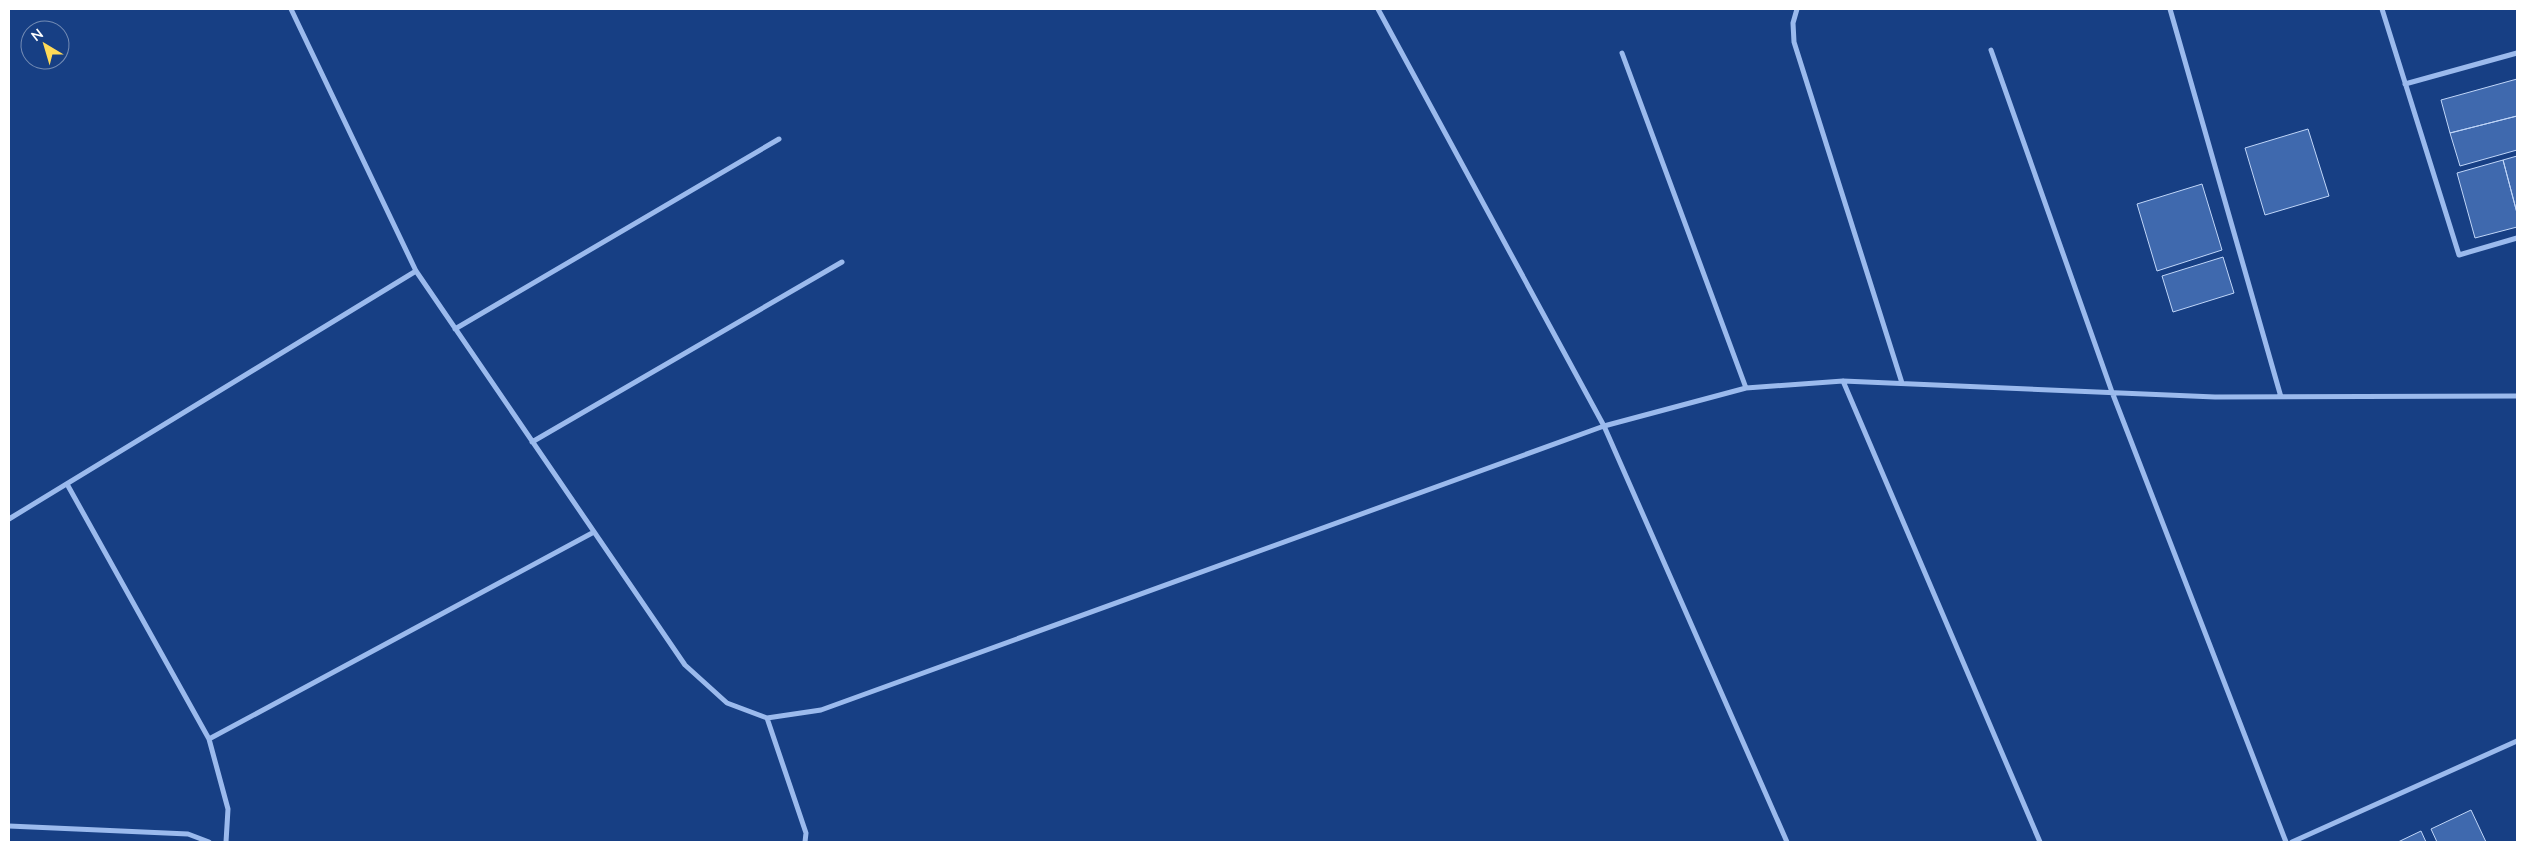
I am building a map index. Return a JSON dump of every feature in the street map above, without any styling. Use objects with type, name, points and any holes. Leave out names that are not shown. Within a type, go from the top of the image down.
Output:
[{"type":"street","points":[[291,9],[416,271],[685,665],[727,703],[767,718],[821,710],[1604,426],[1746,388],[1843,381],[2215,397],[2517,396]]},
{"type":"street","points":[[1378,9],[1604,426],[1787,842]]},
{"type":"street","points":[[1797,9],[1793,23],[1794,42],[1902,383]]},
{"type":"street","points":[[2170,9],[2282,397]]},
{"type":"street","points":[[2382,9],[2459,255],[2517,238]]},
{"type":"street","points":[[1991,50],[2112,392],[2286,842]]},
{"type":"street","points":[[1622,53],[1746,388]]},
{"type":"street","points":[[2405,84],[2517,54]]},
{"type":"street","points":[[455,329],[779,139]]},
{"type":"street","points":[[532,442],[842,262]]},
{"type":"street","points":[[9,519],[416,271]]},
{"type":"street","points":[[1843,381],[2040,842]]},
{"type":"street","points":[[67,484],[209,739],[228,809],[226,842]]},
{"type":"street","points":[[209,739],[594,532]]},
{"type":"street","points":[[767,718],[806,833],[806,842]]},
{"type":"street","points":[[2292,842],[2517,741]]},
{"type":"street","points":[[9,826],[188,834],[209,842]]},
{"type":"building","points":[[2517,79],[2517,116],[2450,133],[2441,100]]},
{"type":"building","points":[[2517,116],[2517,150],[2460,166],[2450,133]]},
{"type":"building","points":[[2308,129],[2329,196],[2265,215],[2245,148]]},
{"type":"building","points":[[2517,156],[2517,213],[2503,160]]},
{"type":"building","points":[[2503,160],[2517,213],[2517,227],[2475,238],[2457,173]]},
{"type":"building","points":[[2202,184],[2222,250],[2157,271],[2137,204]]},
{"type":"building","points":[[2223,257],[2234,293],[2173,312],[2162,276]]},
{"type":"building","points":[[2471,810],[2486,842],[2437,842],[2431,829]]},
{"type":"building","points":[[2421,831],[2426,842],[2398,842]]}]
